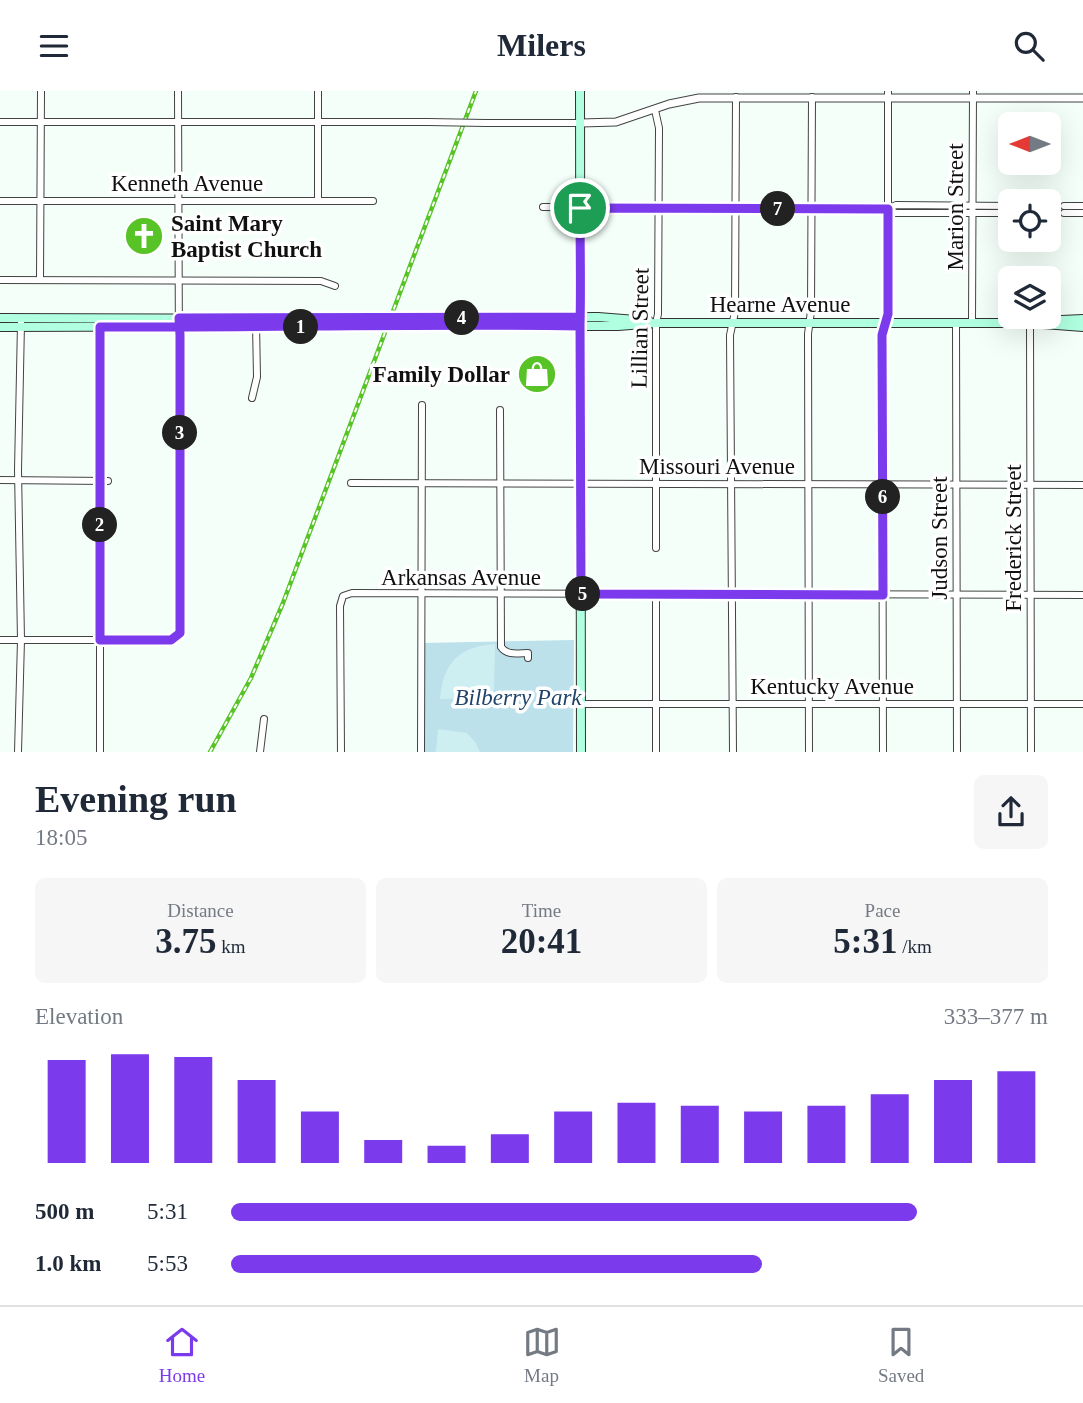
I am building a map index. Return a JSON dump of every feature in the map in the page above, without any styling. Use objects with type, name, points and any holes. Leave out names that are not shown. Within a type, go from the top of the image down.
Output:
[{"type":"main road","points":[[580,91],[581,752]]},
{"type":"main road","points":[[505,317],[505,327]]},
{"type":"main road","name":"Hearne Avenue","points":[[0,318],[39,318],[180,328],[256,323],[410,322],[505,317],[580,322]]},
{"type":"main road","name":"Hearne Avenue","points":[[0,327],[179,318],[256,323]]},
{"type":"main road","name":"Hearne Avenue","points":[[1061,321],[1083,319]]},
{"type":"main road","name":"Hearne Avenue","points":[[410,322],[505,327],[638,320],[656,323],[998,323]]},
{"type":"main road","name":"Hearne Avenue","points":[[1061,325],[1083,327]]},
{"type":"street","points":[[40,279],[41,91]]},
{"type":"street","points":[[0,640],[171,640],[180,633],[178,91]]},
{"type":"street","points":[[318,91],[318,201]]},
{"type":"street","points":[[0,122],[580,123],[616,122],[691,99],[789,94],[812,97],[1065,94],[1083,98]]},
{"type":"street","points":[[883,752],[882,335],[888,314],[888,94]]},
{"type":"street","name":"Marion Street","points":[[972,323],[973,94]]},
{"type":"street","points":[[733,752],[730,335],[735,312],[736,97]]},
{"type":"street","points":[[809,752],[808,484],[812,97]]},
{"type":"street","name":"Lillian Street","points":[[655,110],[659,128],[656,548]]},
{"type":"street","name":"Kenneth Avenue","points":[[0,201],[373,201]]},
{"type":"street","points":[[1083,206],[1064,209],[1083,213]]},
{"type":"street","points":[[543,207],[888,209],[896,213],[998,207]]},
{"type":"street","points":[[973,209],[998,212]]},
{"type":"street","points":[[0,279],[321,281],[335,286]]},
{"type":"street","points":[[19,752],[21,318]]},
{"type":"street","points":[[38,327],[39,318]]},
{"type":"street","points":[[100,323],[104,481],[100,752]]},
{"type":"street","points":[[252,398],[257,377],[256,323]]},
{"type":"street","name":"Judson Street","points":[[956,323],[957,752]]},
{"type":"street","name":"Frederick Street","points":[[1030,329],[1031,752]]},
{"type":"street","points":[[421,752],[422,405]]},
{"type":"street","points":[[500,410],[501,640],[504,652],[528,653],[528,659]]},
{"type":"street","points":[[0,480],[104,481]]},
{"type":"street","name":"Missouri Avenue","points":[[351,483],[1083,485]]},
{"type":"street","name":"Arkansas Avenue","points":[[341,752],[340,607],[343,596],[352,593],[1083,595]]},
{"type":"street","points":[[656,595],[656,752]]},
{"type":"street","name":"Kentucky Avenue","points":[[581,704],[1083,704]]},
{"type":"street","points":[[260,752],[264,719]]},
{"type":"green space","name":"Bilberry Park","points":[[574,640],[573,752],[421,752],[421,643]]},
{"type":"shaded area","points":[[495,644],[494,694],[491,698],[440,699],[445,676],[455,659],[471,649]]},
{"type":"shaded area","points":[[438,729],[467,733],[480,752],[436,752]]},
{"type":"railway","points":[[210,752],[251,678],[283,603],[476,91]]},
{"type":"place","name":"Saint Mary Baptist Church","points":[[144,236]]},
{"type":"place","name":"Family Dollar","points":[[537,374]]},
{"type":"route","points":[[580,208],[580,279],[580,317],[580,326],[256,328],[180,328],[100,327],[100,640],[171,640],[180,633],[180,328],[179,318],[580,317],[581,594],[883,595],[882,335],[888,314],[888,209],[580,208]]}]
